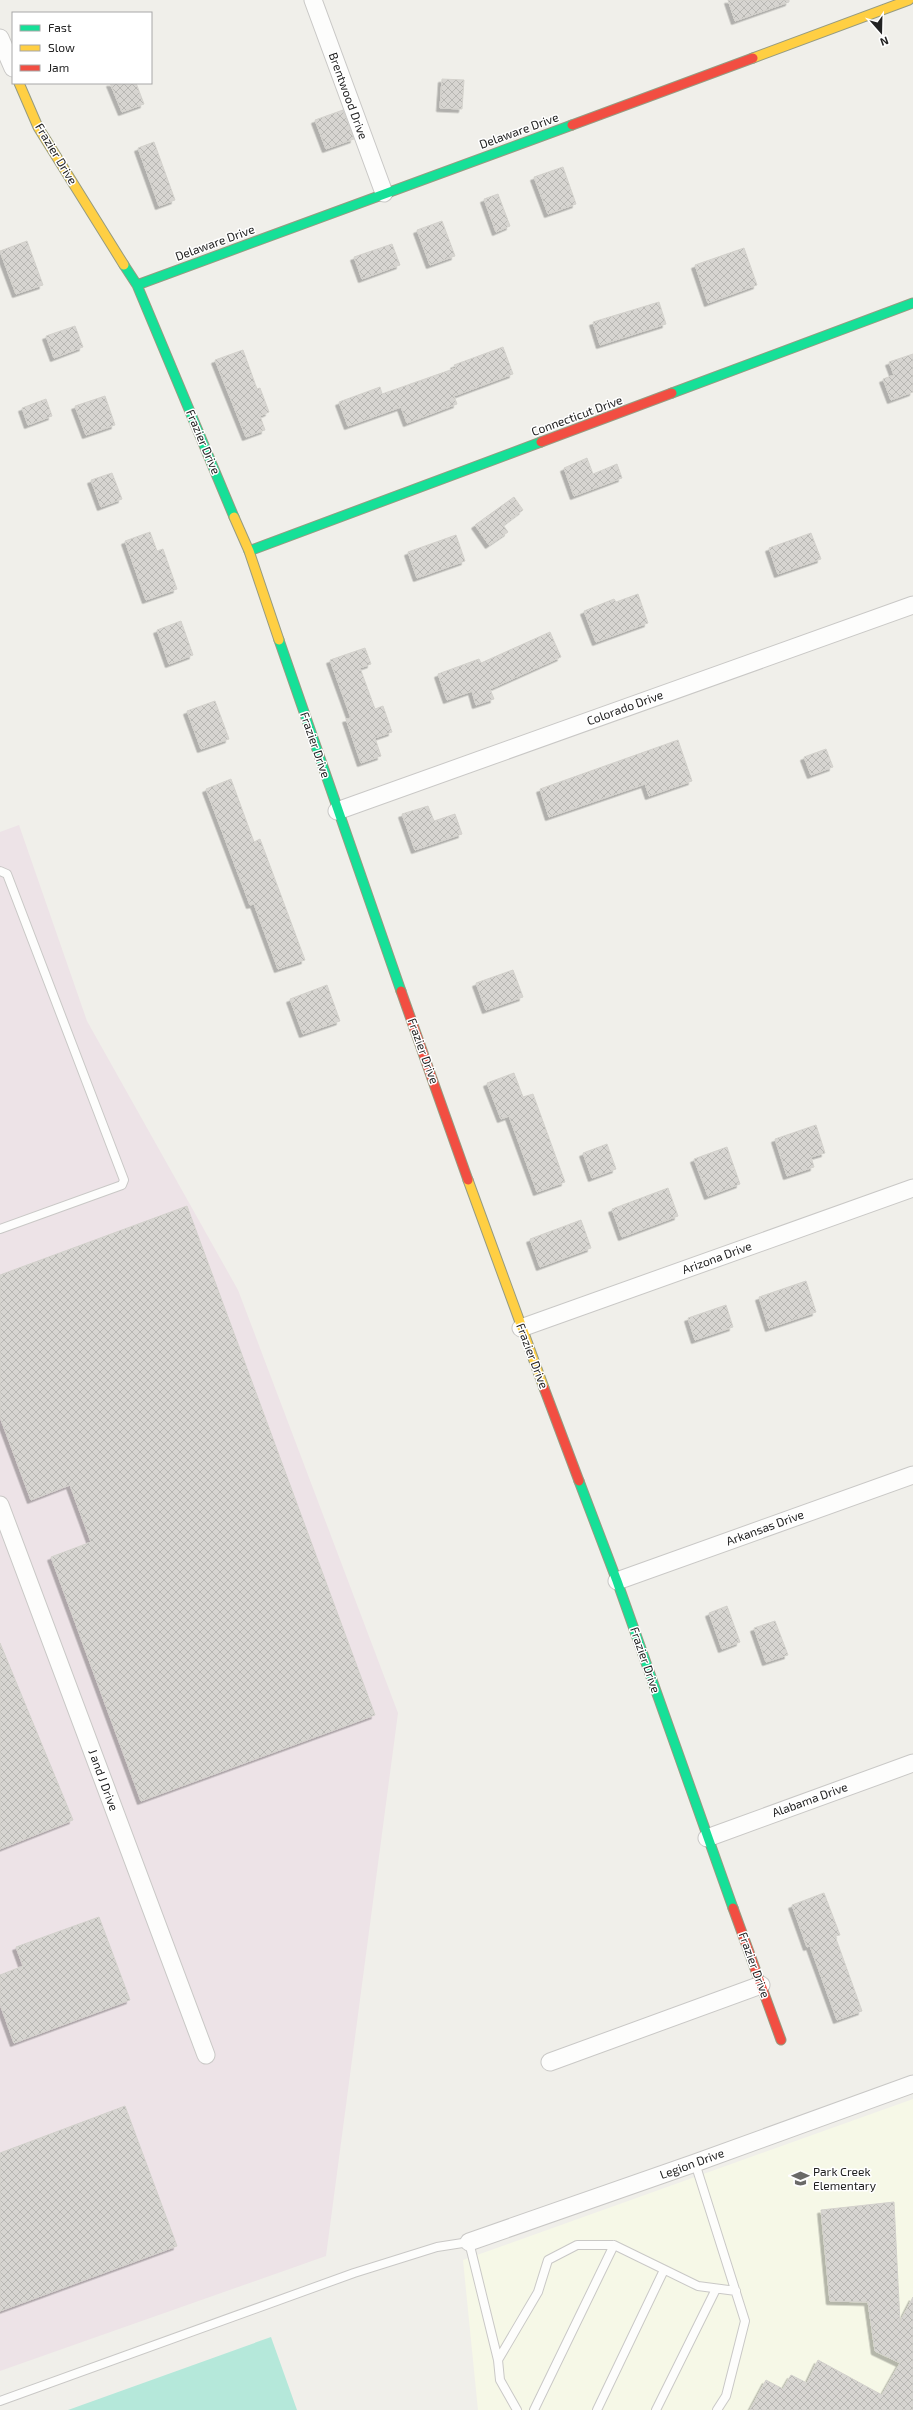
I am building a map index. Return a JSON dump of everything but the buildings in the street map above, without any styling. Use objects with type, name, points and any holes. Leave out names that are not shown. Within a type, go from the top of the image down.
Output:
[{"type":"street","name":"Brentwood Drive","points":[[313,0],[384,193]]},
{"type":"street","name":"Delaware Drive","points":[[137,285],[910,0]]},
{"type":"street","points":[[0,38],[12,66]]},
{"type":"street","name":"Frazier Drive","points":[[19,84],[38,127],[137,285],[249,551],[337,810],[521,1328],[618,1581],[707,1838],[781,2040]]},
{"type":"street","name":"Connecticut Drive","points":[[249,551],[913,303]]},
{"type":"street","name":"Colorado Drive","points":[[337,810],[913,605]]},
{"type":"street","name":"Arizona Drive","points":[[521,1328],[913,1188]]},
{"type":"street","name":"Arkansas Drive","points":[[618,1581],[913,1475]]},
{"type":"street","name":"J and J Drive","points":[[0,1505],[206,2055]]},
{"type":"street","name":"Alabama Drive","points":[[707,1838],[913,1763]]},
{"type":"street","points":[[550,2062],[761,1985]]},
{"type":"street","name":"Legion Drive","points":[[469,2242],[695,2164],[913,2084]]},
{"type":"lane","points":[[0,871],[7,874],[124,1180],[122,1185],[0,1229]]},
{"type":"lane","points":[[695,2164],[745,2321],[726,2396],[717,2410]]},
{"type":"lane","points":[[0,2401],[354,2273],[437,2247],[469,2242],[498,2360],[500,2380],[517,2410]]},
{"type":"lane","points":[[498,2360],[538,2292],[548,2260],[577,2245],[614,2245],[698,2286],[736,2292]]},
{"type":"lane","points":[[534,2410],[614,2245]]},
{"type":"lane","points":[[597,2410],[664,2270]]},
{"type":"lane","points":[[656,2410],[716,2289]]},
{"type":"shaded area","points":[[19,825],[87,1021],[238,1290],[398,1713],[326,2256],[0,2371],[0,832]]},
{"type":"shaded area","name":"Park Creek Elementary","points":[[913,2099],[913,2410],[478,2410],[463,2260]]},
{"type":"green space","points":[[271,2337],[297,2410],[68,2410]]},
{"type":"traffic: fast","points":[[137,285],[572,125]]},
{"type":"traffic: fast","points":[[124,265],[137,285],[234,517]]},
{"type":"traffic: fast","points":[[672,393],[913,303]]},
{"type":"traffic: fast","points":[[249,551],[541,442]]},
{"type":"traffic: fast","points":[[279,640],[401,991]]},
{"type":"traffic: fast","points":[[579,1481],[617,1581],[733,1908]]},
{"type":"traffic: slow","points":[[753,58],[909,0]]},
{"type":"traffic: slow","points":[[19,84],[38,127],[124,265]]},
{"type":"traffic: slow","points":[[234,517],[249,551],[279,640]]},
{"type":"traffic: slow","points":[[468,1180],[544,1388]]},
{"type":"traffic: jam","points":[[572,125],[753,58]]},
{"type":"traffic: jam","points":[[541,442],[672,393]]},
{"type":"traffic: jam","points":[[401,991],[468,1180]]},
{"type":"traffic: jam","points":[[544,1388],[579,1481]]},
{"type":"traffic: jam","points":[[733,1908],[781,2040]]},
{"type":"place","name":"Park Creek Elementary","points":[[800,2179]]}]
